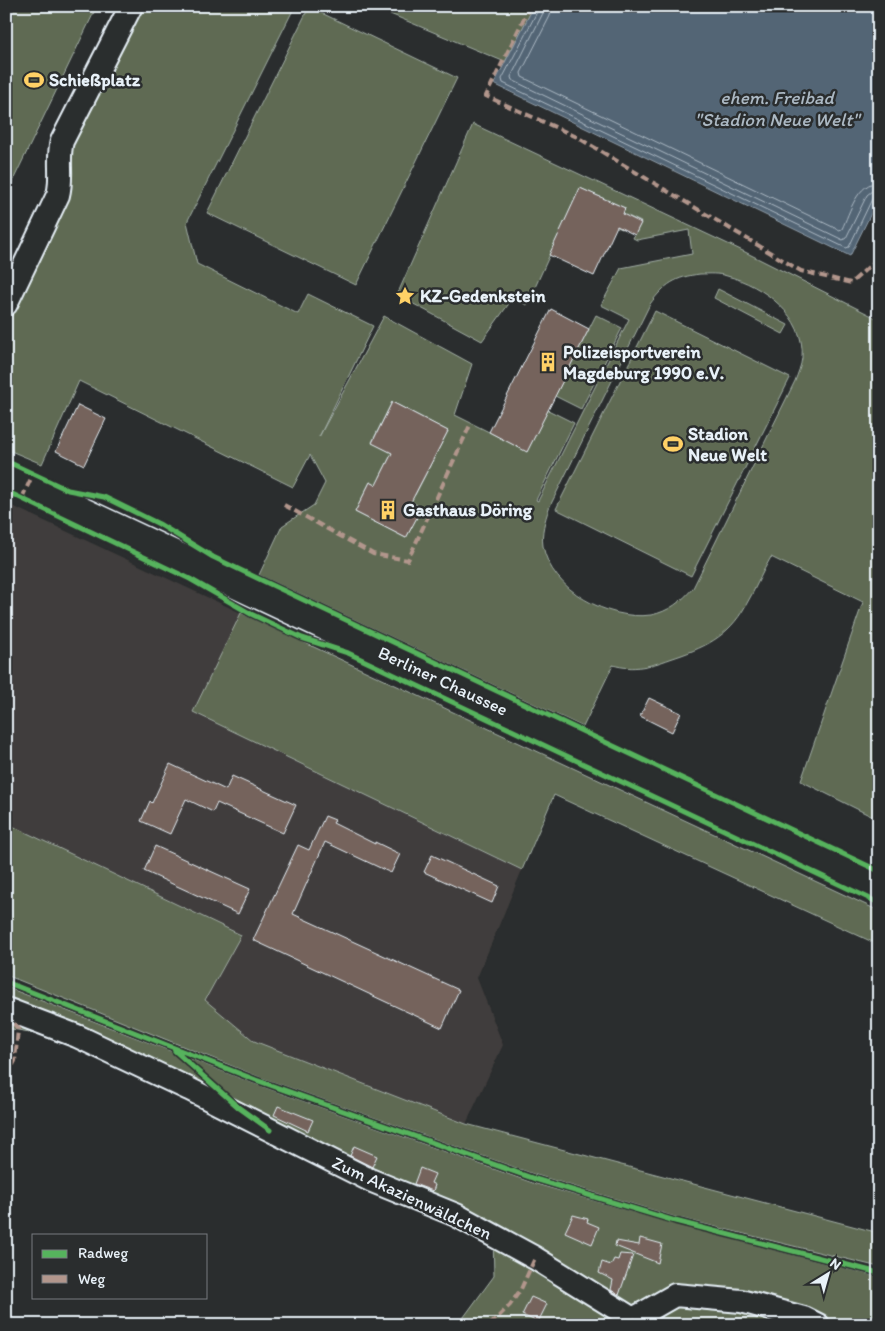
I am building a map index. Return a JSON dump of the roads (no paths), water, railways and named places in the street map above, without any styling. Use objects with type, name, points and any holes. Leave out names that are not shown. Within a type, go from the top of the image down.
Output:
[{"type":"main road","name":"Berliner Chaussee","points":[[6,476],[879,886]]},
{"type":"street","points":[[6,304],[58,195],[62,141],[131,6]]},
{"type":"street","name":"Zum Akazienwäldchen","points":[[6,1009],[77,1036],[189,1089],[370,1180],[456,1215],[535,1258],[633,1319],[676,1295],[741,1301],[804,1318],[818,1325]]},
{"type":"water","name":"ehem. Freibad \"Stadion Neue Welt\"","points":[[534,6],[879,6],[879,197],[850,256],[494,84]]},
{"type":"place","name":"Schießplatz","points":[[34,80]]},
{"type":"place","name":"KZ-Gedenkstein","points":[[405,296]]},
{"type":"place","name":"Polizeisportverein Magdeburg 1990 e.V.","points":[[548,362]]},
{"type":"place","name":"Stadion Neue Welt","points":[[673,444]]},
{"type":"place","name":"Gasthaus Döring","points":[[388,510]]}]
